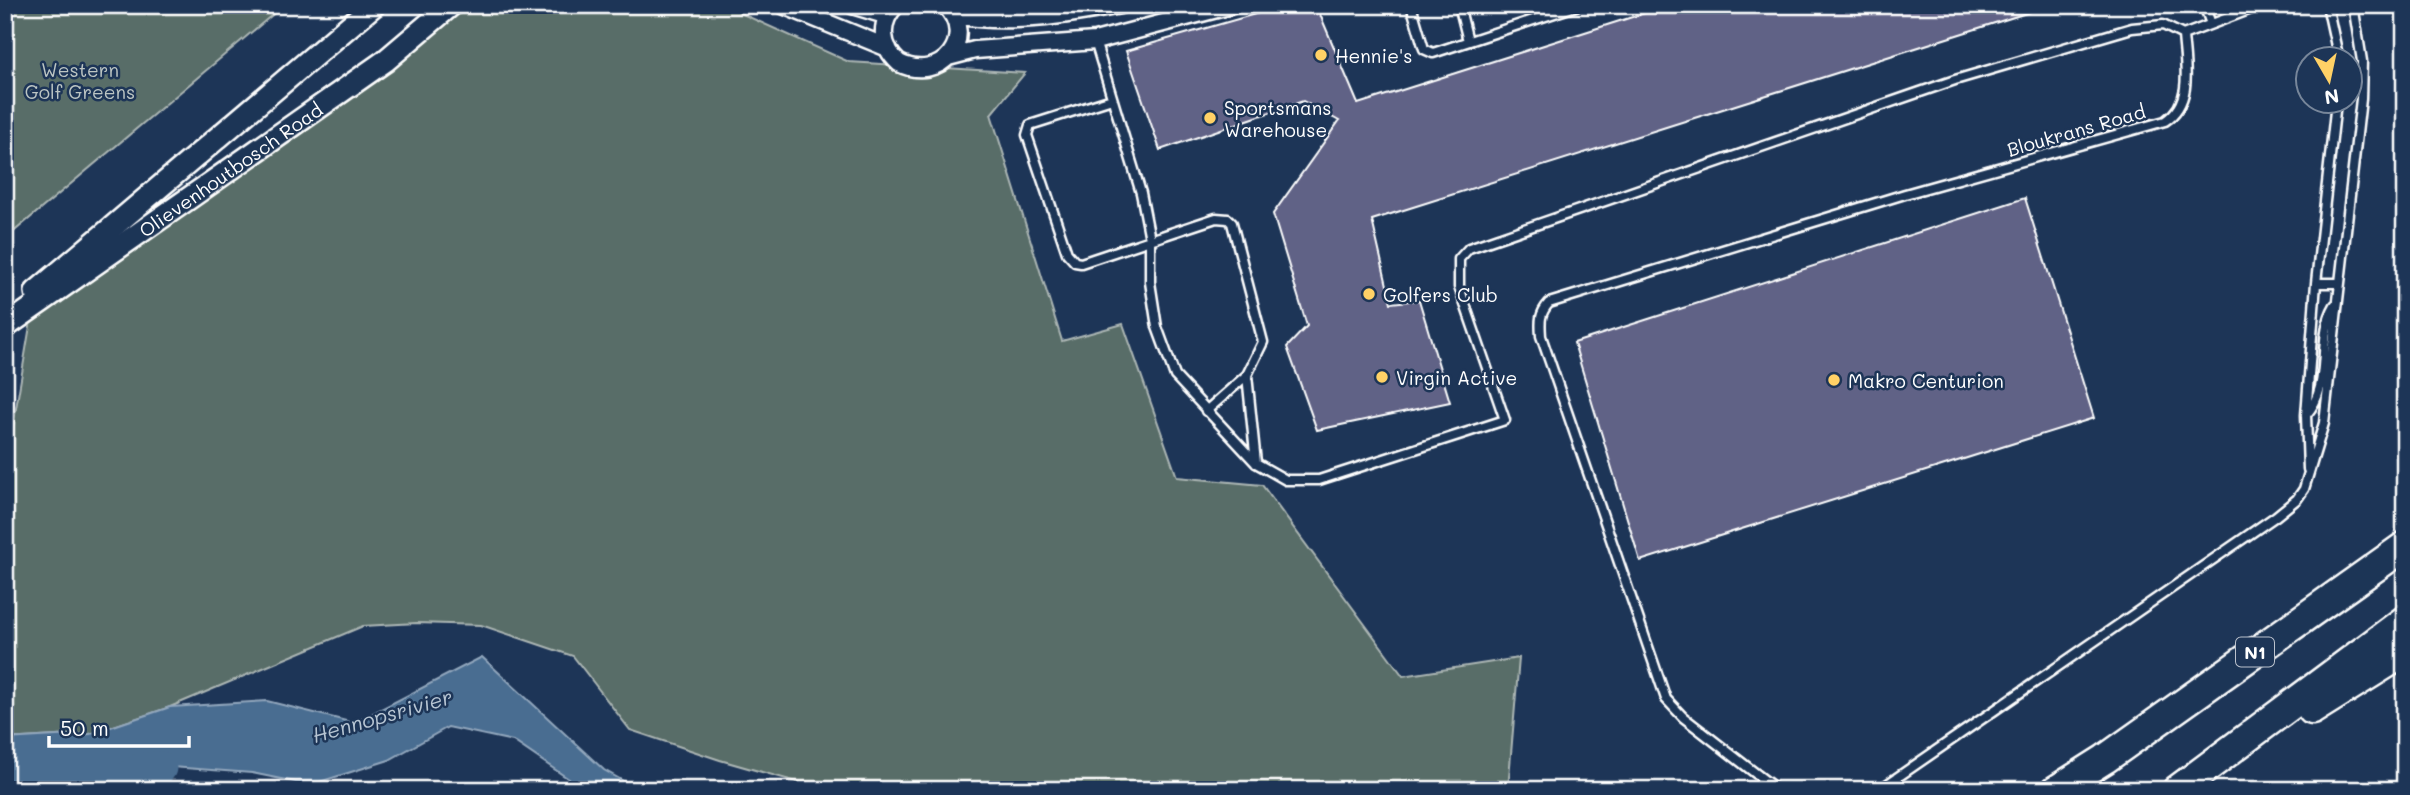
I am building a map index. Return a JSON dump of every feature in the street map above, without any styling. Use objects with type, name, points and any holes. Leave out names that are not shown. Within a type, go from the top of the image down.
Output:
[{"type":"highway","name":"N1","points":[[2056,790],[2105,759],[2405,545]]},
{"type":"highway","points":[[2177,790],[2405,620]]},
{"type":"highway","points":[[2183,790],[2405,652]]},
{"type":"main road","name":"Olievenhoutbosch Road","points":[[5,319],[374,5]]},
{"type":"main road","name":"Olievenhoutbosch Road","points":[[5,327],[385,61],[450,5]]},
{"type":"street","points":[[783,5],[888,48]]},
{"type":"street","points":[[852,5],[892,10],[883,33],[888,48],[899,63],[916,69],[933,67],[948,57],[975,50],[1095,41],[1232,5]]},
{"type":"street","points":[[949,10],[984,21],[1088,11],[1119,5]]},
{"type":"street","points":[[948,57],[957,42],[949,10]]},
{"type":"street","points":[[1088,11],[1095,41]]},
{"type":"lane","points":[[1410,5],[1426,52],[1578,5]]},
{"type":"lane","points":[[1459,5],[1468,41]]},
{"type":"lane","points":[[2204,5],[2211,24]]},
{"type":"lane","points":[[1095,41],[1141,193],[1150,239],[1150,282],[1164,351],[1175,376],[1256,463],[1286,480],[1319,480],[1505,420],[1459,286],[1460,259],[1469,248],[1955,80],[2132,29],[2163,26],[2183,35],[2262,5]]},
{"type":"lane","points":[[2327,5],[2336,46]]},
{"type":"lane","points":[[1880,790],[2297,499],[2309,475],[2324,423],[2339,300],[2363,77],[2353,5]]},
{"type":"lane","name":"Bloukrans Road","points":[[1777,790],[1683,717],[1666,699],[1541,336],[1541,314],[1549,303],[1905,194],[2165,121],[2182,106],[2185,96],[2183,35]]},
{"type":"lane","points":[[1112,99],[1030,125],[1027,135],[1067,253],[1074,262],[1081,263],[1216,219],[1228,219],[1232,223],[1263,341],[1247,375],[1206,411]]},
{"type":"lane","points":[[2309,475],[2306,415],[2316,283],[2334,116]]},
{"type":"lane","points":[[2316,283],[2339,283]]},
{"type":"lane","points":[[2306,415],[2316,403],[2322,387],[2328,328],[2332,311],[2339,300]]},
{"type":"lane","points":[[1247,375],[1256,463]]},
{"type":"green space","name":"Western Golf Greens","points":[[5,5],[284,5],[5,239]]},
{"type":"green space","points":[[443,5],[732,5],[740,13],[849,62],[1025,73],[991,114],[1062,341],[1123,324],[1177,477],[1262,485],[1403,676],[1519,658],[1508,790],[825,790],[720,760],[630,730],[573,656],[481,625],[417,623],[363,626],[170,707],[90,734],[5,739],[5,473],[33,308]]},
{"type":"water","points":[[482,657],[604,770],[639,790],[585,790],[513,741],[448,727],[389,760],[310,785],[252,773],[171,767],[130,776],[109,790],[14,790],[5,787],[5,739],[90,734],[170,707],[267,701],[354,723]]},
{"type":"building","points":[[1287,5],[1316,5],[1358,104],[1670,5],[2038,5],[2039,9],[1372,220],[1391,303],[1419,300],[1450,402],[1317,430],[1287,347],[1307,326],[1273,214],[1339,121],[1303,101],[1160,150],[1126,51]]},
{"type":"building","name":"Makro Centurion","points":[[2025,198],[2094,418],[1640,561],[1574,343]]},
{"type":"waterway","name":"Hennopsrivier","points":[[109,790],[141,769],[160,768]]},
{"type":"place","name":"Hennie's","points":[[1321,55]]},
{"type":"place","name":"Sportsmans Warehouse","points":[[1210,118]]},
{"type":"place","name":"Golfers Club","points":[[1369,294]]},
{"type":"place","name":"Virgin Active","points":[[1382,377]]},
{"type":"place","name":"Makro Centurion","points":[[1834,380]]}]
